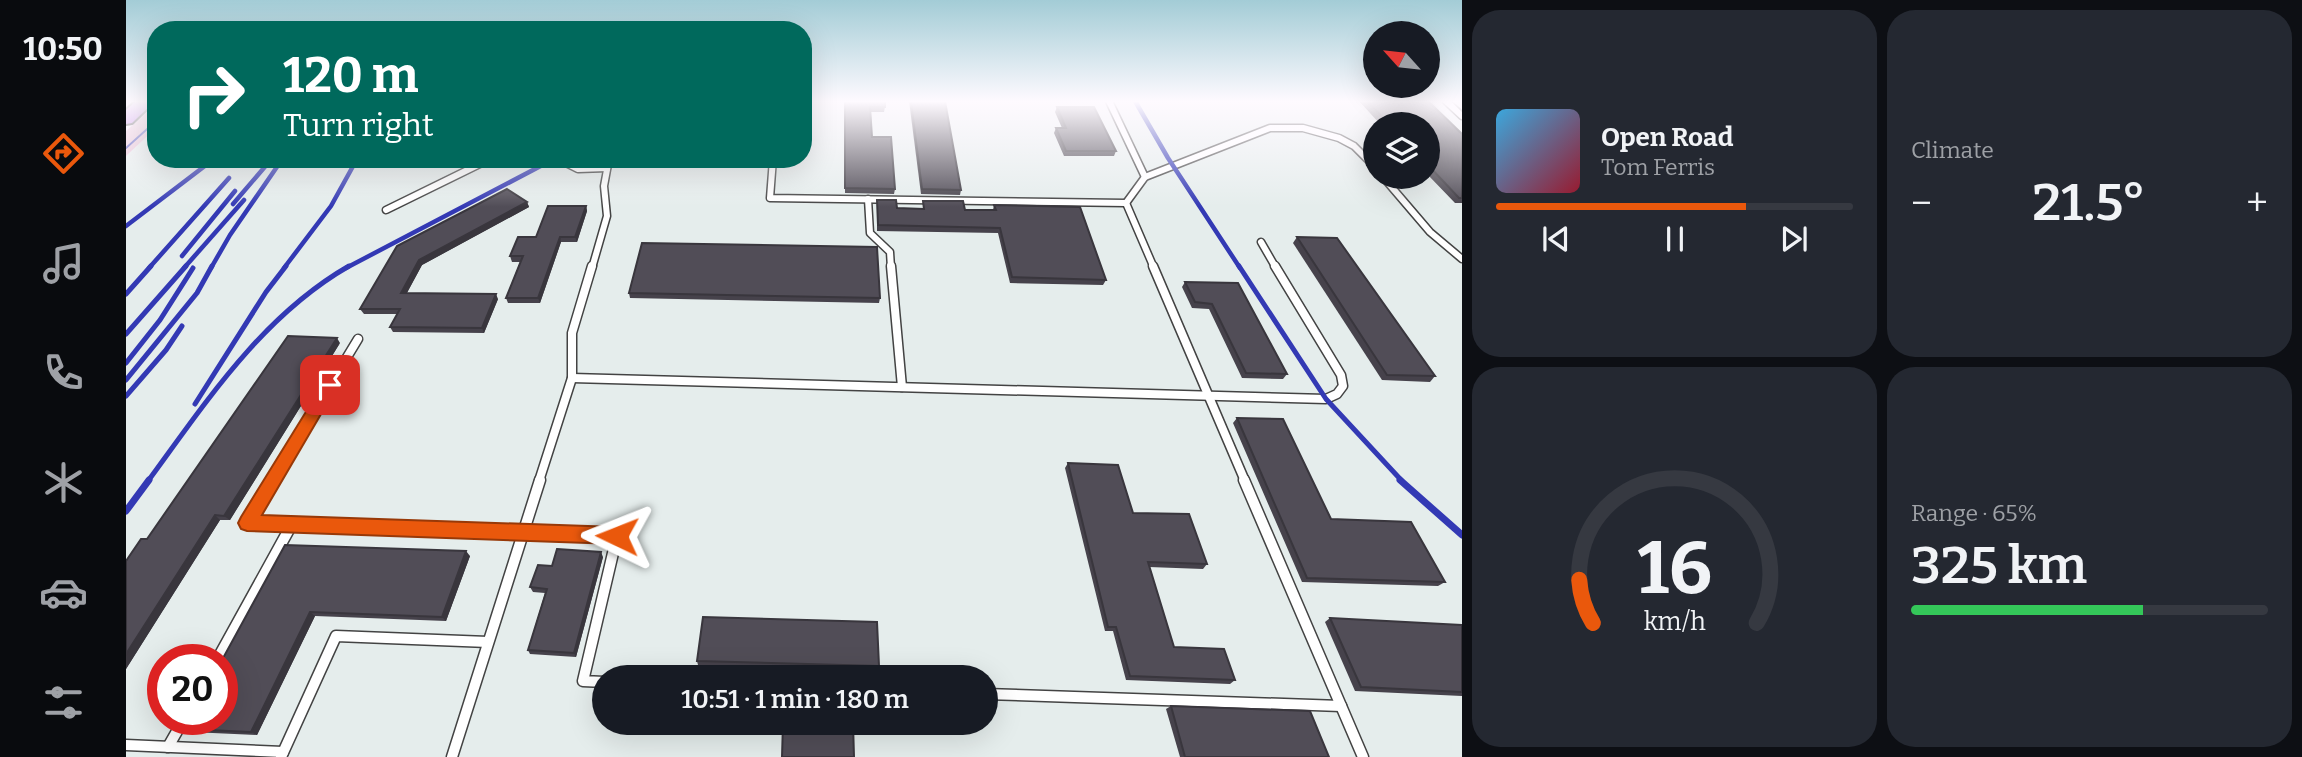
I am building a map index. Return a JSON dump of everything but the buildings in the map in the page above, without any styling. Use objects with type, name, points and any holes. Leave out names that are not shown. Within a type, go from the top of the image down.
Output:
[{"type":"lane","points":[[1125,136],[1146,177]]},
{"type":"lane","points":[[1126,203],[1146,177],[1249,136]]},
{"type":"lane","points":[[1333,136],[1354,146],[1363,155]]},
{"type":"lane","points":[[386,210],[472,168]]},
{"type":"lane","points":[[452,757],[572,378],[572,333],[607,216],[604,186],[607,169],[576,168]]},
{"type":"lane","points":[[772,168],[770,198],[1126,203]]},
{"type":"lane","points":[[1393,189],[1430,232],[1462,259]]},
{"type":"lane","points":[[868,199],[870,233],[890,252],[902,387]]},
{"type":"lane","points":[[1126,203],[1363,757]]},
{"type":"lane","points":[[572,378],[1326,399],[1337,394],[1343,386],[1341,375],[1261,242]]},
{"type":"lane","points":[[358,339],[247,523],[617,536],[583,681],[592,681]]},
{"type":"lane","points":[[226,644],[292,524]]},
{"type":"lane","points":[[126,745],[282,755],[336,636],[488,642]]},
{"type":"lane","points":[[998,694],[1341,706]]},
{"type":"lane","points":[[168,747],[175,735]]},
{"type":"shaded area","points":[[126,136],[147,136],[147,136],[126,156]]},
{"type":"shaded area","points":[[147,136],[147,168],[812,168],[812,136],[1363,136],[1363,189],[1440,189],[1440,136],[1462,136],[1462,757],[126,757],[126,156]]},
{"type":"tram line","points":[[126,148],[139,136]]},
{"type":"railway","points":[[1155,136],[1240,268]]},
{"type":"railway","points":[[126,226],[202,168]]},
{"type":"railway","points":[[233,204],[264,168]]},
{"type":"railway","points":[[211,268],[230,235],[276,168]]},
{"type":"railway","points":[[284,268],[331,206],[352,168]]},
{"type":"railway","points":[[346,268],[537,168]]},
{"type":"railway","points":[[149,268],[229,178]]},
{"type":"railway","points":[[182,256],[235,191]]},
{"type":"railway","points":[[184,268],[244,200]]},
{"type":"railway","points":[[126,294],[151,266]]},
{"type":"railway","points":[[126,334],[186,266]]},
{"type":"railway","points":[[126,380],[197,293],[212,266]]},
{"type":"railway","points":[[195,404],[266,292],[286,266]]},
{"type":"railway","points":[[148,481],[214,391],[262,335],[318,286],[349,266]]},
{"type":"railway","points":[[1239,266],[1326,399],[1402,481]]},
{"type":"railway","points":[[126,363],[160,320],[193,268]]},
{"type":"railway","points":[[126,396],[166,350],[182,326]]},
{"type":"railway","points":[[126,511],[149,480]]},
{"type":"railway","points":[[1400,480],[1462,535]]},
{"type":"route","points":[[330,385],[247,523],[617,536]]}]
